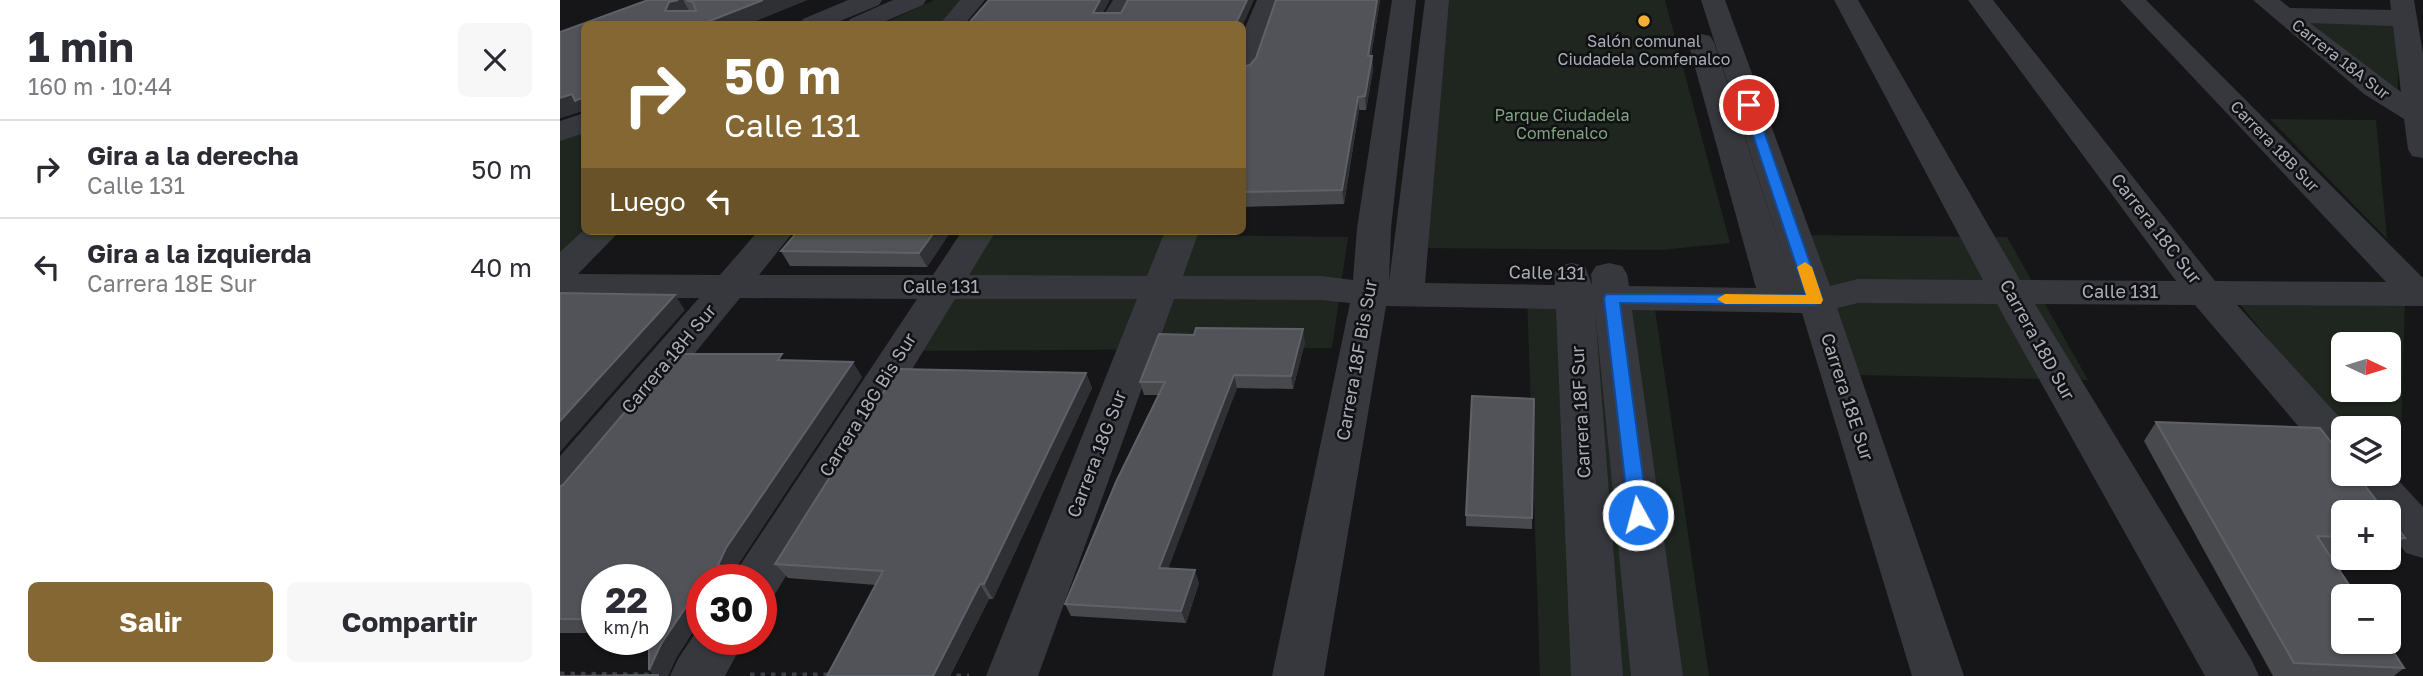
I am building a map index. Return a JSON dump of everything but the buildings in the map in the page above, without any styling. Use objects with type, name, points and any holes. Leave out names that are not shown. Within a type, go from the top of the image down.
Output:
[{"type":"street","points":[[819,21],[870,0]]},
{"type":"street","points":[[866,21],[914,0]]},
{"type":"street","points":[[956,21],[973,0]]},
{"type":"street","points":[[1112,21],[1125,0]]},
{"type":"street","points":[[1246,60],[1269,0]]},
{"type":"street","name":"Carrera 18F Bis Sur","points":[[1389,282],[1374,228],[1404,0]]},
{"type":"street","name":"Carrera 18F Bis Sur","points":[[1298,676],[1389,282],[1437,0]]},
{"type":"street","name":"Carrera 18E Sur","points":[[1689,0],[1938,676]]},
{"type":"street","name":"Carrera 18E Sur","points":[[1713,0],[1794,289]]},
{"type":"street","name":"Carrera 18D Sur","points":[[1846,0],[1957,204],[2011,291],[2069,397],[2233,676]]},
{"type":"street","name":"Carrera 18C Sur","points":[[1980,0],[2204,292],[2331,435]]},
{"type":"street","name":"Carrera 18B Sur","points":[[2132,0],[2420,293]]},
{"type":"street","points":[[2275,8],[2396,18],[2402,6]]},
{"type":"street","points":[[2402,6],[2419,106],[2423,149]]},
{"type":"street","name":"Carrera 18A Sur","points":[[2275,8],[2374,88],[2419,106]]},
{"type":"street","points":[[560,132],[581,123]]},
{"type":"street","points":[[560,271],[599,235]]},
{"type":"street","name":"Carrera 18H Sur","points":[[560,486],[774,235]]},
{"type":"street","name":"Carrera 18G Bis Sur","points":[[768,564],[976,235]]},
{"type":"street","name":"Carrera 18G Sur","points":[[1012,676],[1181,235]]},
{"type":"street","name":"Calle 131","points":[[560,286],[1321,288],[1389,282],[1858,291],[2420,293]]},
{"type":"street","points":[[1592,286],[1657,676]]},
{"type":"street","name":"Carrera 18F Sur","points":[[1592,286],[1597,676]]},
{"type":"street","points":[[2377,486],[2423,539]]},
{"type":"path","points":[[560,674],[704,663],[847,675]]},
{"type":"path","points":[[943,676],[1012,676]]},
{"type":"green space","points":[[934,0],[970,0],[952,21],[889,21]]},
{"type":"green space","name":"Parque Ciudadela Comfenalco","points":[[1441,0],[1665,0],[1730,243],[1661,250],[1417,248]]},
{"type":"green space","points":[[2299,18],[2397,19],[2398,95]]},
{"type":"green space","points":[[2270,119],[2376,120],[2387,239]]},
{"type":"green space","points":[[581,129],[581,234],[560,259],[560,137]]},
{"type":"green space","points":[[982,235],[1348,237],[1332,348],[913,351]]},
{"type":"green space","points":[[1803,235],[2007,237],[2088,380],[1857,375]]},
{"type":"green space","points":[[1527,293],[1653,296],[1709,676],[1540,676]]},
{"type":"green space","points":[[2235,298],[2405,300],[2401,433],[2401,416],[2331,416]]},
{"type":"green space","points":[[2394,486],[2399,486],[2399,500]]},
{"type":"slow traffic","points":[[1725,299],[1815,300],[1805,267]]},
{"type":"place","name":"Salón comunal Ciudadela Comfenalco","points":[[1644,21]]},
{"type":"route","points":[[1638,515],[1611,298],[1815,300],[1749,105]]}]
